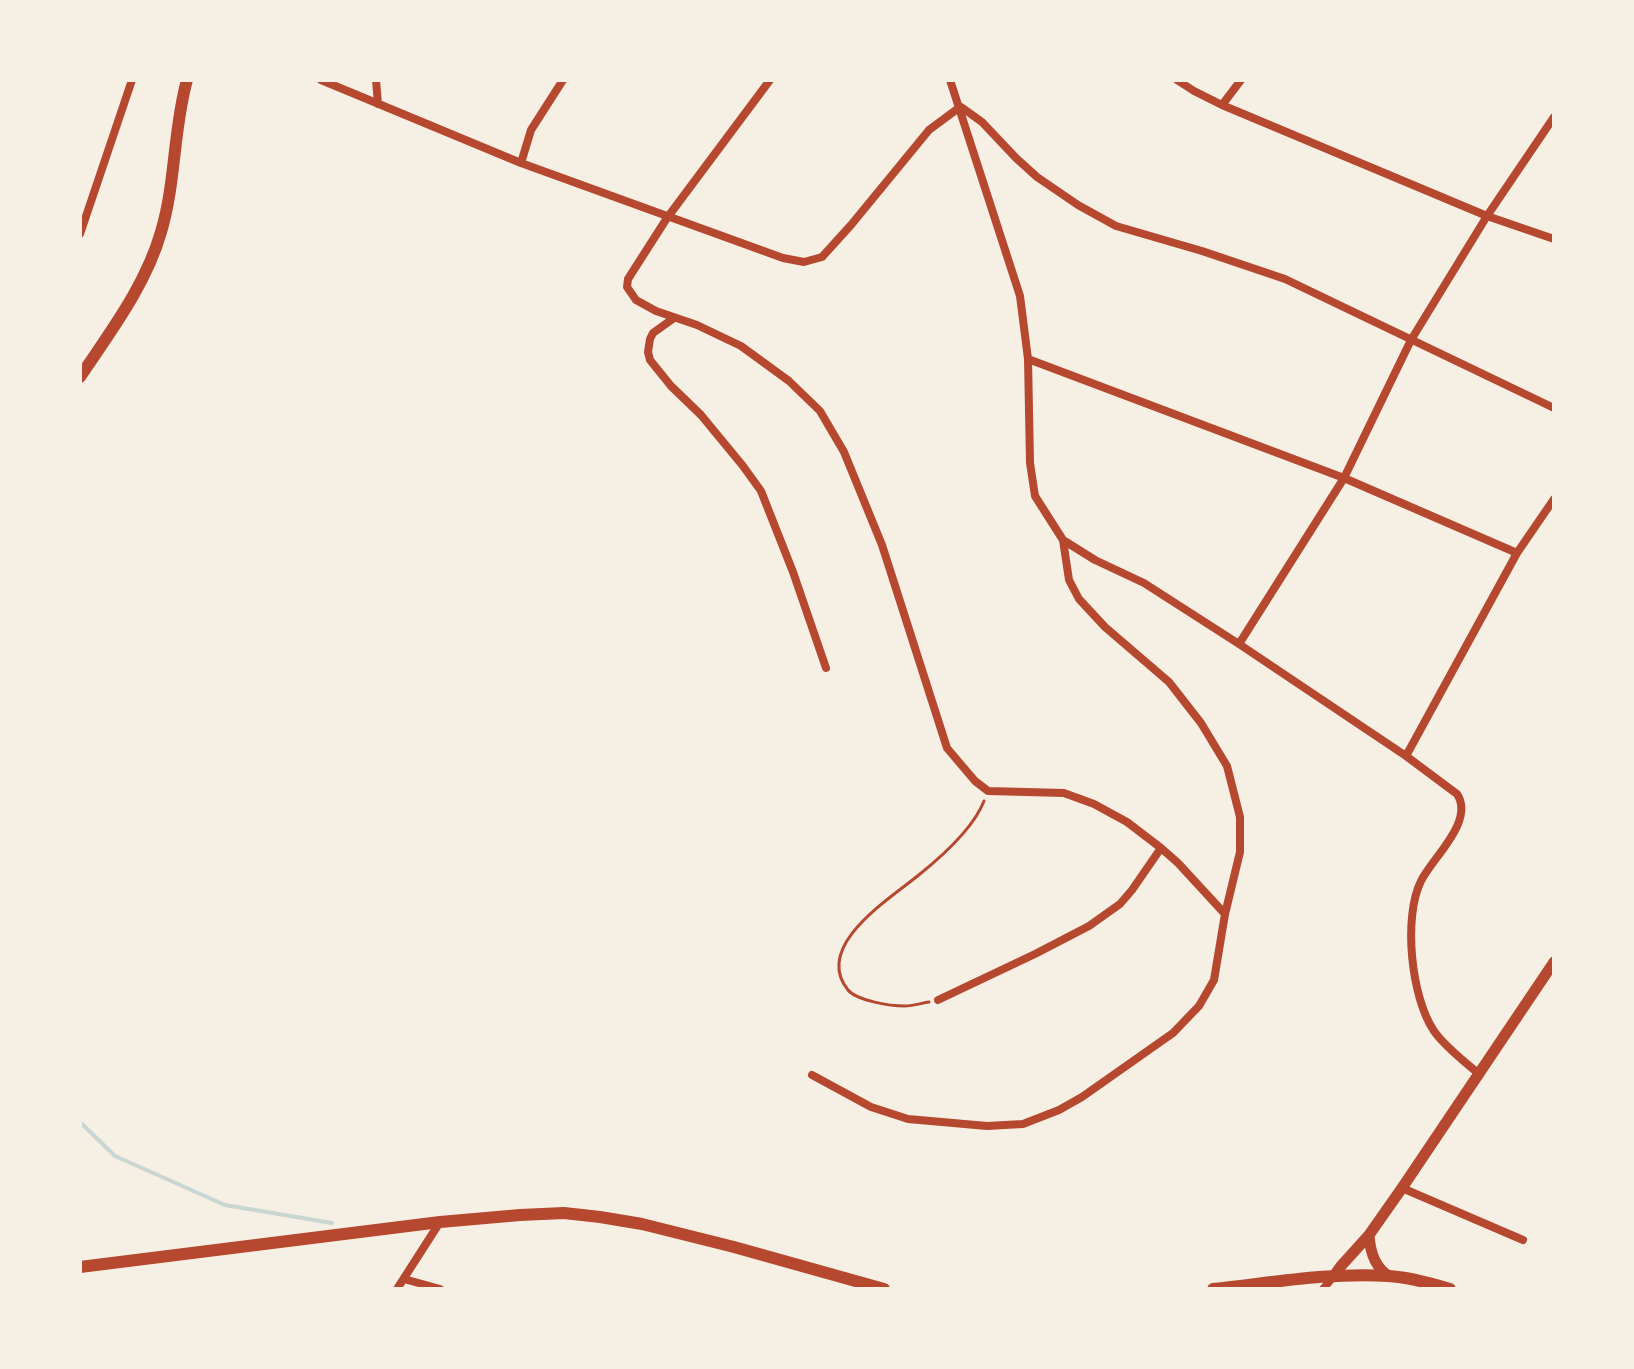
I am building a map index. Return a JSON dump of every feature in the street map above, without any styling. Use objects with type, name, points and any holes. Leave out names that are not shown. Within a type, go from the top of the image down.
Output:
[{"type":"main road","points":[[80,377],[140,282],[161,234],[172,186],[179,111],[187,80]]},
{"type":"main road","points":[[80,1267],[440,1222],[564,1213],[642,1224],[884,1289]]},
{"type":"main road","points":[[1213,1289],[1334,1276],[1389,1276],[1421,1280],[1450,1289]]},
{"type":"street","points":[[80,234],[132,80]]},
{"type":"street","points":[[321,80],[521,163],[667,218],[783,258],[804,262],[822,257],[929,130],[960,107]]},
{"type":"street","points":[[376,80],[378,104]]},
{"type":"street","points":[[521,163],[531,130],[563,80]]},
{"type":"street","points":[[770,80],[667,218],[628,279],[627,287],[636,300],[656,311],[697,325],[741,346],[789,381],[820,411],[844,452],[882,545],[947,748],[975,781],[988,791],[1064,793],[1094,804],[1127,822],[1161,848],[1225,914]]},
{"type":"street","points":[[812,1075],[871,1107],[908,1119],[1011,1125],[1023,1124],[1059,1110],[1173,1033],[1199,1006],[1214,980],[1240,852],[1240,817],[1227,766],[1201,723],[1169,682],[1105,627],[1079,599],[1069,580],[1063,540],[1035,496],[1030,463],[1028,359],[1020,296],[950,80]]},
{"type":"street","points":[[1177,80],[1222,105],[1487,216],[1554,239]]},
{"type":"street","points":[[1222,105],[1241,80]]},
{"type":"street","points":[[960,107],[982,122],[1037,177],[1116,226],[1285,279],[1554,408]]},
{"type":"street","points":[[1239,644],[1344,478],[1411,340],[1487,216],[1554,117]]},
{"type":"street","points":[[674,318],[653,333],[648,352],[650,360],[701,415],[761,491],[826,668]]},
{"type":"street","points":[[1028,359],[1344,478],[1517,553]]},
{"type":"street","points":[[1406,756],[1517,553],[1554,499]]},
{"type":"street","points":[[1063,540],[1095,560],[1144,583],[1239,644],[1406,756],[1450,788],[1461,801],[1462,817],[1421,881],[1413,906],[1412,962],[1423,1012],[1435,1034],[1479,1074]]},
{"type":"street","points":[[938,1000],[1089,926],[1120,904],[1161,848]]},
{"type":"street","points":[[1323,1289],[1369,1235],[1552,968]]},
{"type":"street","points":[[1402,1188],[1523,1240]]},
{"type":"street","points":[[397,1289],[440,1222]]},
{"type":"street","points":[[1369,1235],[1372,1256],[1389,1276]]},
{"type":"street","points":[[404,1279],[440,1289]]},
{"type":"path","points":[[938,1000],[907,1006],[854,997],[839,975],[842,946],[859,925],[922,872],[971,825],[988,791]]},
{"type":"waterway","points":[[80,1122],[115,1156],[225,1205],[332,1223]]}]
